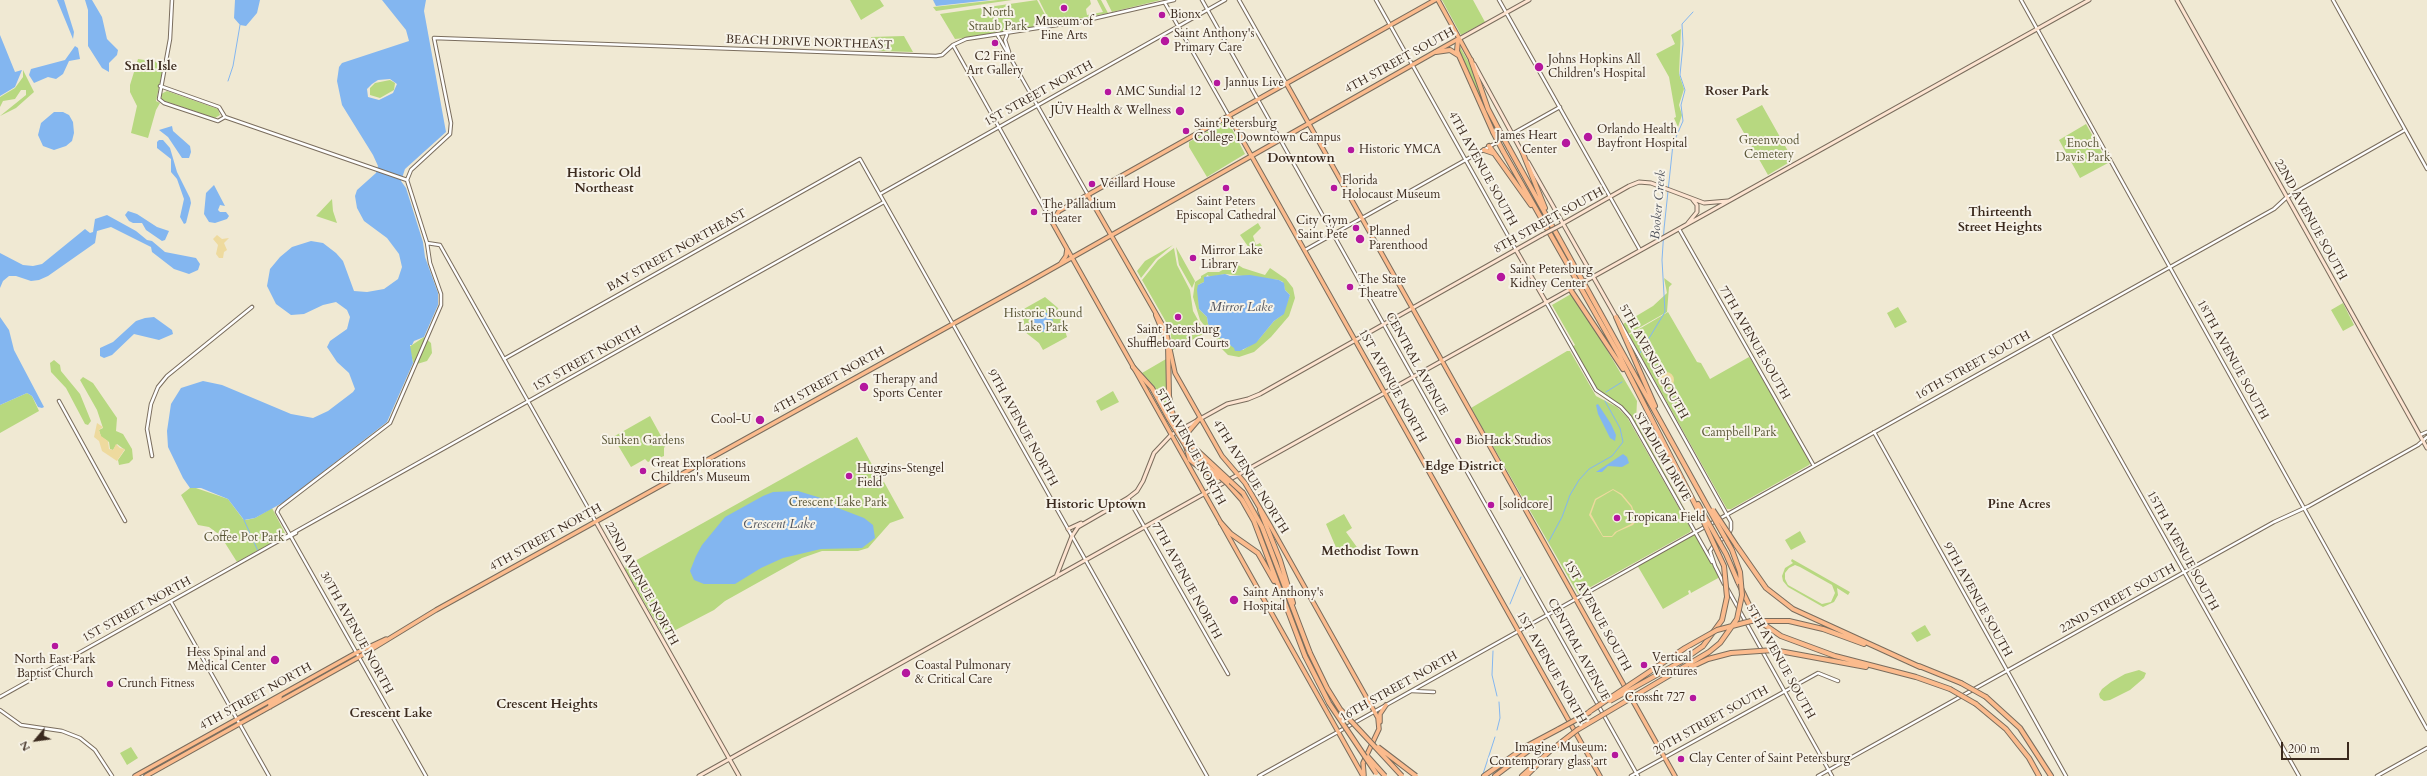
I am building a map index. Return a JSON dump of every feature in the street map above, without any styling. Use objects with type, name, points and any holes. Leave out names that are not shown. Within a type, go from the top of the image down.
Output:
[{"type":"highway","points":[[1459,39],[1456,48],[1459,57],[1493,132],[1632,383],[1702,515],[1717,548],[1726,576],[1727,599],[1717,628],[1703,646],[1680,662],[1527,746],[1484,776]]},
{"type":"highway","points":[[1436,52],[1450,50],[1459,57]]},
{"type":"highway","points":[[1471,60],[1488,109],[1498,130],[1704,497],[1766,588],[1793,609],[1920,667]]},
{"type":"highway","points":[[1490,146],[1547,228]]},
{"type":"highway","points":[[1484,150],[1495,154]]},
{"type":"highway","points":[[1522,151],[1552,225]]},
{"type":"highway","points":[[1572,288],[1632,383]]},
{"type":"highway","points":[[1156,315],[1168,344],[1171,417],[1187,448],[1241,494],[1257,527],[1305,656],[1329,703],[1377,774]]},
{"type":"highway","points":[[1616,317],[1658,414]]},
{"type":"highway","points":[[1133,367],[1152,388],[1182,434],[1192,446],[1241,494],[1258,520],[1300,624]]},
{"type":"highway","points":[[1200,419],[1188,432],[1185,443],[1190,460],[1227,483]]},
{"type":"highway","points":[[1260,510],[1280,560],[1310,653],[1336,703],[1402,776]]},
{"type":"highway","points":[[1522,776],[1550,751],[1577,730],[1709,652],[1737,619],[1742,595],[1740,572],[1732,550],[1712,510]]},
{"type":"highway","points":[[1702,515],[1726,554],[1753,613],[1762,623],[1781,636],[1835,656],[1916,677],[1950,689],[1976,704],[2006,728],[2029,758],[2039,776]]},
{"type":"highway","points":[[1221,523],[1262,557],[1284,600]]},
{"type":"highway","points":[[1589,712],[1684,648],[1717,630],[1751,621],[1790,621],[1823,629],[1961,682],[1986,697],[2020,728],[2051,776]]},
{"type":"highway","points":[[1645,691],[1708,659],[1742,651],[1774,650],[1916,677]]},
{"type":"highway","points":[[1496,776],[1559,729]]},
{"type":"highway","points":[[1368,740],[1416,776]]},
{"type":"highway","points":[[1356,743],[1385,776]]},
{"type":"highway","points":[[1526,776],[1550,751]]},
{"type":"main road","points":[[1052,222],[1059,211],[1436,0]]},
{"type":"main road","name":"5TH AVENUE SOUTH","points":[[1436,0],[1513,133],[1562,224],[1616,317]]},
{"type":"main road","name":"4TH STREET SOUTH","points":[[1280,140],[1530,0]]},
{"type":"main road","points":[[699,776],[2089,0]]},
{"type":"main road","name":"22ND AVENUE SOUTH","points":[[2177,0],[2427,448]]},
{"type":"main road","name":"1ST AVENUE SOUTH","points":[[1286,83],[1675,776]]},
{"type":"main road","name":"1ST AVENUE NORTH","points":[[1229,116],[1600,776]]},
{"type":"main road","name":"4TH STREET NORTH","points":[[136,776],[953,324],[1280,140]]},
{"type":"main road","name":"8TH STREET SOUTH","points":[[1083,523],[1128,498],[1142,484],[1157,448],[1171,435],[1227,404],[1255,396],[1629,186],[1640,182],[1647,182],[1709,204],[1731,200]]},
{"type":"main road","name":"4TH AVENUE NORTH","points":[[1088,195],[1170,339],[1174,369],[1200,419],[1222,456],[1238,475],[1260,510],[1374,711],[1379,721],[1379,729]]},
{"type":"main road","points":[[1680,229],[1697,214],[1697,205],[1692,199]]},
{"type":"main road","name":"5TH AVENUE NORTH","points":[[1052,222],[1364,776]]},
{"type":"main road","points":[[1058,265],[1066,256],[1065,244]]},
{"type":"main road","name":"4TH AVENUE SOUTH","points":[[1516,250],[1546,302]]},
{"type":"main road","name":"22ND AVENUE NORTH","points":[[596,522],[738,776]]},
{"type":"main road","points":[[1068,529],[1083,523]]},
{"type":"main road","points":[[1055,578],[1072,536],[1083,523]]},
{"type":"main road","name":"4TH STREET NORTH","points":[[146,776],[359,657],[387,638]]},
{"type":"main road","points":[[314,682],[327,669]]},
{"type":"main road","points":[[270,707],[270,704],[282,694]]},
{"type":"main road","points":[[1364,776],[1363,764],[1379,729],[1380,714],[1386,705]]},
{"type":"main road","points":[[179,757],[183,752],[206,739],[207,736]]},
{"type":"main road","points":[[150,774],[150,770],[165,760]]},
{"type":"street","points":[[172,0],[170,39],[159,97],[164,103],[218,121],[225,117]]},
{"type":"street","name":"BEACH DRIVE NORTHEAST","points":[[407,180],[411,170],[450,134],[451,123],[434,38],[939,56],[953,45],[966,39],[997,36],[1106,17],[1174,0]]},
{"type":"street","name":"CENTRAL AVENUE","points":[[1202,0],[1462,464]]},
{"type":"street","name":"1ST STREET NORTH","points":[[880,194],[1225,0]]},
{"type":"street","points":[[1239,0],[1286,83]]},
{"type":"street","name":"4TH AVENUE SOUTH","points":[[1376,0],[1516,250]]},
{"type":"street","points":[[1499,0],[1640,250]]},
{"type":"street","name":"18TH AVENUE SOUTH","points":[[2021,0],[2427,729]]},
{"type":"street","points":[[2332,0],[2427,169]]},
{"type":"street","name":"1ST AVENUE NORTH","points":[[1165,3],[1229,116]]},
{"type":"street","points":[[1008,34],[1005,43],[1011,58]]},
{"type":"street","points":[[997,36],[1011,58]]},
{"type":"street","name":"5TH AVENUE NORTH","points":[[953,45],[1052,222]]},
{"type":"street","name":"4TH AVENUE NORTH","points":[[1011,58],[1088,195]]},
{"type":"street","points":[[160,86],[216,105],[221,108],[225,117],[407,180],[427,244],[428,256],[442,299],[392,419],[386,427],[279,508],[277,512],[290,535]]},
{"type":"street","points":[[1304,250],[1560,107]]},
{"type":"street","name":"16TH STREET SOUTH","points":[[1547,614],[2274,209],[2287,197],[2405,130]]},
{"type":"street","name":"9TH AVENUE NORTH","points":[[860,159],[1206,776]]},
{"type":"street","name":"BAY STREET NORTHEAST","points":[[504,359],[860,159]]},
{"type":"street","name":"1ST STREET NORTH","points":[[0,698],[884,202]]},
{"type":"street","name":"7TH AVENUE SOUTH","points":[[1680,229],[1814,466]]},
{"type":"street","name":"22ND AVENUE NORTH","points":[[427,244],[440,246],[596,522]]},
{"type":"street","name":"4TH AVENUE SOUTH","points":[[1546,302],[1571,348]]},
{"type":"street","points":[[152,456],[147,429],[154,393],[162,381],[251,306]]},
{"type":"street","name":"5TH AVENUE SOUTH","points":[[1616,317],[1727,514],[1731,524],[1730,531],[1711,549],[1715,566],[1832,776]]},
{"type":"street","name":"15TH AVENUE SOUTH","points":[[2050,334],[2299,776]]},
{"type":"street","name":"STADIUM DRIVE","points":[[1571,348],[1596,390],[1616,404],[1630,417],[1694,532],[1715,566]]},
{"type":"street","points":[[59,402],[125,521]]},
{"type":"street","name":"9TH AVENUE SOUTH","points":[[1874,432],[2066,776]]},
{"type":"street","points":[[2420,435],[2427,432]]},
{"type":"street","name":"22ND STREET SOUTH","points":[[1818,776],[2274,522],[2304,508],[2423,441],[2427,437]]},
{"type":"street","points":[[1462,464],[1467,466],[1466,470],[1461,469],[1462,464]]},
{"type":"street","name":"CENTRAL AVENUE","points":[[1466,470],[1637,775]]},
{"type":"street","name":"7TH AVENUE NORTH","points":[[1128,498],[1228,674]]},
{"type":"street","name":"30TH AVENUE NORTH","points":[[290,535],[426,776]]},
{"type":"street","points":[[171,602],[269,776]]},
{"type":"street","name":"16TH STREET NORTH","points":[[1259,776],[1547,614]]},
{"type":"street","name":"20TH STREET SOUTH","points":[[1631,776],[1637,775],[1664,757],[1819,673],[1838,681]]},
{"type":"street","points":[[1410,691],[1428,690],[1434,692]]},
{"type":"street","points":[[0,710],[21,725],[62,731],[80,738],[95,750],[112,776]]},
{"type":"street","points":[[2377,776],[2427,748]]},
{"type":"green space","points":[[850,0],[880,0],[884,6],[861,20]]},
{"type":"green space","points":[[998,0],[1012,0],[936,11],[933,7]]},
{"type":"green space","name":"North Straub Park","points":[[1037,0],[1050,24],[992,35],[955,39],[940,14]]},
{"type":"green space","points":[[1039,0],[1090,0],[1091,4],[1086,9],[1087,15],[1103,12],[1097,0],[1101,0],[1108,13],[1051,24]]},
{"type":"green space","points":[[1106,0],[1161,0],[1112,12]]},
{"type":"green space","points":[[1442,0],[1473,0],[1485,22],[1461,35]]},
{"type":"green space","name":"Roser Park","points":[[1681,29],[1679,74],[1684,89],[1679,105],[1682,115],[1678,127],[1674,118],[1676,117],[1669,77],[1656,54],[1675,44],[1671,35]]},
{"type":"green space","points":[[904,36],[913,52],[879,51],[871,37]]},
{"type":"green space","points":[[1459,45],[1472,68],[1485,104],[1497,130],[1494,132],[1458,51]]},
{"type":"green space","points":[[138,59],[164,63],[156,101],[160,103],[156,110],[148,138],[131,133],[137,106],[130,92],[130,85]]},
{"type":"green space","points":[[23,70],[34,92],[16,108],[0,116],[26,95],[26,90],[21,90],[15,99],[3,101],[0,107],[0,97],[15,88],[23,77]]},
{"type":"green space","points":[[390,80],[395,83],[394,90],[380,98],[370,95],[370,88],[375,83]]},
{"type":"green space","points":[[167,91],[218,109],[220,115],[215,118],[162,100],[161,94]]},
{"type":"green space","name":"Greenwood Cemetery","points":[[1762,105],[1793,160],[1768,175],[1736,119]]},
{"type":"green space","points":[[1224,122],[1229,123],[1245,154],[1207,177],[1189,147],[1189,142]]},
{"type":"green space","name":"Enoch Davis Park","points":[[2086,124],[2108,163],[2080,178],[2059,140]]},
{"type":"green space","points":[[332,199],[333,211],[337,223],[316,216]]},
{"type":"green space","points":[[1258,223],[1261,228],[1253,236],[1256,245],[1260,243],[1262,246],[1252,252],[1240,235]]},
{"type":"green space","points":[[1173,245],[1156,259],[1141,278],[1137,271],[1145,261]]},
{"type":"green space","points":[[1176,247],[1195,281],[1192,288],[1179,265]]},
{"type":"green space","points":[[1174,248],[1177,265],[1190,290],[1193,311],[1205,333],[1173,350],[1170,329],[1142,280],[1158,260]]},
{"type":"green space","points":[[1235,263],[1243,268],[1265,275],[1270,268],[1286,279],[1293,288],[1295,298],[1289,316],[1271,337],[1254,352],[1239,357],[1228,355],[1221,348],[1200,320],[1193,297],[1195,282],[1201,278],[1201,276],[1208,272],[1219,272]],"holes":[[[1225,274],[1279,280],[1283,282],[1285,290],[1290,295],[1282,315],[1274,321],[1259,339],[1243,350],[1226,343],[1219,337],[1208,324],[1207,317],[1199,309],[1198,285],[1204,282],[1207,275],[1211,277]]]},
{"type":"green space","points":[[1664,278],[1672,284],[1669,287],[1667,312],[1628,334],[1623,324],[1653,306],[1667,293]]},
{"type":"green space","points":[[1571,294],[1587,316],[1637,401],[1636,422],[1696,529],[1631,416],[1622,406],[1597,389],[1572,347],[1575,345],[1552,305]]},
{"type":"green space","name":"Historic Round Lake Park","points":[[1045,297],[1058,308],[1067,337],[1043,350],[1039,343],[1025,332],[1022,310]]},
{"type":"green space","points":[[2343,303],[2354,325],[2343,331],[2331,310]]},
{"type":"green space","points":[[1898,307],[1907,322],[1895,328],[1887,313]]},
{"type":"green space","name":"Campbell Park","points":[[1668,312],[1697,362],[1701,363],[1710,379],[1749,357],[1750,358],[1811,462],[1809,465],[1731,509],[1727,509],[1629,335]]},
{"type":"green space","points":[[424,337],[431,343],[432,353],[427,361],[417,364],[413,362],[409,347]]},
{"type":"green space","points":[[1567,351],[1570,351],[1596,396],[1617,407],[1627,417],[1691,529],[1690,532],[1578,594],[1471,408]]},
{"type":"green space","points":[[1166,359],[1166,396],[1169,412],[1154,386],[1142,373]]},
{"type":"green space","points":[[54,360],[60,365],[61,371],[80,394],[91,421],[88,425],[85,424],[66,388],[51,372],[50,363]]},
{"type":"green space","points":[[83,377],[93,383],[117,418],[116,431],[123,434],[132,449],[133,459],[129,463],[119,465],[118,460],[125,450],[117,444],[113,450],[110,449],[109,442],[101,437],[99,430],[103,428],[97,410],[80,380]]},
{"type":"green space","points":[[1113,391],[1119,402],[1101,411],[1096,401]]},
{"type":"green space","points":[[27,393],[32,396],[39,411],[0,433],[0,405]]},
{"type":"green space","name":"Sunken Gardens","points":[[650,416],[666,445],[664,448],[664,456],[648,462],[645,459],[631,467],[613,437]]},
{"type":"green space","name":"Crescent Lake Park","points":[[857,437],[882,483],[884,482],[904,518],[890,523],[868,548],[858,551],[822,551],[802,558],[725,601],[714,610],[664,636],[625,569],[626,566]]},
{"type":"green space","name":"Coffee Pot Park","points":[[193,487],[228,499],[243,519],[246,520],[255,518],[272,508],[286,535],[237,562],[220,535],[209,527],[198,525],[181,495]]},
{"type":"green space","points":[[1344,514],[1352,528],[1346,532],[1359,550],[1357,557],[1338,552],[1326,524]]},
{"type":"green space","points":[[1800,531],[1806,542],[1791,550],[1785,540]]},
{"type":"green space","points":[[1694,533],[1720,577],[1691,593],[1690,590],[1688,591],[1689,594],[1663,609],[1637,565]]},
{"type":"green space","points":[[1792,559],[1850,592],[1848,595],[1837,588],[1838,595],[1834,602],[1823,607],[1788,587],[1783,581],[1782,576],[1785,568],[1793,563],[1791,561]],"holes":[[[1795,565],[1832,585],[1835,593],[1831,602],[1822,604],[1788,585],[1785,579],[1785,573],[1789,568]]]},
{"type":"green space","points":[[1925,625],[1931,635],[1917,642],[1911,633]]},
{"type":"green space","points":[[2139,670],[2146,673],[2144,678],[2130,690],[2110,700],[2104,701],[2100,698],[2099,694],[2102,689],[2111,682],[2125,674]]},
{"type":"green space","points":[[131,747],[138,758],[127,765],[120,753]]},
{"type":"sand","points":[[217,235],[222,239],[229,238],[224,243],[227,250],[224,252],[223,258],[219,258],[216,254],[218,245],[213,239]]},
{"type":"sand","points":[[1666,372],[1672,374],[1674,380],[1672,386],[1666,388],[1660,386],[1658,380],[1660,374]]},
{"type":"sand","points":[[97,423],[103,427],[99,430],[101,436],[108,441],[109,449],[113,450],[116,444],[120,448],[125,449],[117,461],[102,451],[99,441],[94,437]]},
{"type":"sand","points":[[1613,489],[1622,494],[1632,506],[1637,520],[1633,525],[1617,532],[1612,537],[1603,537],[1589,515],[1595,499]],"holes":[[[1613,490],[1621,495],[1631,507],[1635,519],[1631,524],[1615,532],[1612,536],[1603,536],[1591,514],[1596,500]]]},
{"type":"water","points":[[57,0],[64,0],[74,32],[73,39]]},
{"type":"water","points":[[85,0],[92,0],[102,17],[107,39],[118,50],[117,55],[109,63],[109,72],[102,68],[88,46],[88,10]]},
{"type":"water","points":[[235,0],[260,0],[257,13],[246,26],[240,25],[234,18]]},
{"type":"water","points":[[382,0],[426,0],[424,11],[446,132],[405,169],[401,181],[406,188],[423,242],[425,257],[438,293],[438,305],[424,337],[414,341],[412,345],[410,345],[413,363],[387,422],[284,502],[255,518],[244,520],[228,499],[201,488],[190,488],[183,478],[168,447],[167,431],[171,404],[181,388],[203,381],[222,385],[291,414],[313,418],[328,411],[355,389],[349,373],[337,362],[327,347],[330,341],[347,329],[350,317],[347,310],[336,302],[323,305],[304,314],[291,315],[276,304],[267,286],[270,269],[280,257],[292,247],[311,241],[323,243],[336,253],[343,261],[354,291],[367,292],[384,289],[398,279],[402,267],[399,254],[387,238],[364,221],[357,208],[355,196],[357,190],[376,173],[378,166],[373,155],[342,105],[337,81],[339,67],[342,63],[409,41],[406,30]],"holes":[[[390,79],[397,84],[393,93],[379,100],[368,97],[367,89],[378,80]]]},
{"type":"water","points":[[933,0],[991,0],[936,6]]},
{"type":"water","points":[[0,35],[15,72],[22,70],[15,87],[0,96]]},
{"type":"water","points":[[75,46],[78,48],[80,59],[69,61],[63,74],[56,79],[48,77],[34,83],[29,75],[31,69],[65,60]]},
{"type":"water","points":[[54,112],[63,112],[69,115],[73,122],[74,133],[72,141],[66,146],[54,150],[43,146],[38,135],[41,123]]},
{"type":"water","points":[[172,126],[173,131],[190,146],[191,152],[189,158],[182,158],[168,137],[159,130]]},
{"type":"water","points":[[159,140],[163,140],[170,148],[177,172],[190,198],[191,203],[186,223],[184,224],[180,217],[184,199],[177,179],[171,172],[171,159],[157,148],[157,142]]},
{"type":"water","points":[[214,185],[225,206],[220,205],[218,210],[220,212],[226,212],[229,216],[227,219],[215,223],[209,222],[204,214],[206,193]]},
{"type":"water","points":[[128,211],[137,214],[157,227],[169,231],[165,240],[162,241],[146,230],[142,223],[133,223],[129,221],[125,215]]},
{"type":"water","points":[[107,215],[136,231],[147,240],[152,241],[165,252],[196,258],[200,264],[198,270],[189,274],[174,269],[152,252],[151,247],[111,227],[97,231],[95,243],[48,276],[39,280],[31,281],[16,276],[9,276],[3,281],[0,288],[0,253],[23,265],[33,266],[42,264],[85,229],[90,233],[93,232],[95,219]]},
{"type":"water","name":"Mirror Lake","points":[[1225,274],[1230,276],[1250,275],[1279,280],[1284,283],[1285,290],[1290,295],[1284,314],[1274,321],[1256,343],[1240,351],[1235,351],[1234,348],[1219,337],[1208,324],[1207,317],[1199,309],[1197,290],[1198,285],[1204,282],[1204,277]]},
{"type":"water","points":[[1043,312],[1050,315],[1053,322],[1050,329],[1043,332],[1036,329],[1033,322],[1036,315]]},
{"type":"water","points":[[0,317],[9,330],[14,350],[44,407],[42,408],[38,407],[32,396],[27,393],[0,405]]},
{"type":"water","points":[[154,317],[172,330],[173,334],[159,340],[134,334],[112,355],[104,358],[100,356],[100,348],[113,342],[136,321]]},
{"type":"water","points":[[1598,404],[1611,424],[1616,435],[1615,441],[1610,438],[1598,414],[1596,405]]},
{"type":"water","points":[[1623,454],[1627,457],[1629,463],[1622,467],[1608,466],[1602,472],[1596,472]]},
{"type":"water","name":"Crescent Lake","points":[[798,491],[821,498],[838,508],[864,518],[873,525],[875,538],[862,548],[821,549],[783,558],[761,568],[735,584],[704,584],[694,580],[690,571],[696,556],[702,545],[725,517],[773,492]]},
{"type":"waterway","name":"Booker Creek","points":[[1640,353],[1665,312],[1662,260],[1664,229],[1673,144],[1683,121],[1681,105],[1685,90],[1680,75],[1683,44],[1682,24],[1693,12]]},
{"type":"waterway","points":[[228,81],[233,66],[240,25]]},
{"type":"waterway","name":"Booker Creek","points":[[1606,392],[1622,382]]},
{"type":"waterway","name":"Booker Creek","points":[[1549,541],[1562,517],[1570,495],[1579,480],[1589,469],[1612,456],[1623,442],[1620,428],[1605,401]]},
{"type":"waterway","points":[[244,520],[258,551]]},
{"type":"waterway","name":"Booker Creek","points":[[1510,604],[1521,577]]},
{"type":"waterway","name":"Booker Creek","points":[[1493,651],[1492,675],[1497,696]]},
{"type":"waterway","name":"Booker Creek","points":[[1497,730],[1500,718],[1499,702]]},
{"type":"waterway","name":"Booker Creek","points":[[1483,774],[1495,737]]},
{"type":"place","name":"Museum of Fine Arts","points":[[1064,8]]},
{"type":"place","name":"Bionx","points":[[1162,15]]},
{"type":"place","name":"Saint Anthony's Primary Care","points":[[1165,41]]},
{"type":"place","name":"C2 Fine Art Gallery","points":[[995,43]]},
{"type":"place","name":"Johns Hopkins All Children's Hospital","points":[[1539,67]]},
{"type":"place","name":"Jannus Live","points":[[1217,83]]},
{"type":"place","name":"AMC Sundial 12","points":[[1108,92]]},
{"type":"place","name":"JÜV Health & Wellness","points":[[1180,111]]},
{"type":"place","name":"Saint Petersburg College Downtown Campus","points":[[1186,131]]},
{"type":"place","name":"Orlando Health Bayfront Hospital","points":[[1588,137]]},
{"type":"place","name":"James Heart Center","points":[[1566,143]]},
{"type":"place","name":"Historic YMCA","points":[[1351,150]]},
{"type":"place","name":"Veillard House","points":[[1092,184]]},
{"type":"place","name":"Saint Peters Episcopal Cathedral","points":[[1226,188]]},
{"type":"place","name":"Florida Holocaust Museum","points":[[1334,188]]},
{"type":"place","name":"The Palladium Theater","points":[[1034,212]]},
{"type":"place","name":"City Gym Saint Pete","points":[[1356,228]]},
{"type":"place","name":"Planned Parenthood","points":[[1360,239]]},
{"type":"place","name":"Mirror Lake Library","points":[[1193,258]]},
{"type":"place","name":"Saint Petersburg Kidney Center","points":[[1501,277]]},
{"type":"place","name":"The State Theatre","points":[[1350,287]]},
{"type":"place","name":"Saint Petersburg Shuffleboard Courts","points":[[1178,317]]},
{"type":"place","name":"Therapy and Sports Center","points":[[864,387]]},
{"type":"place","name":"Cool-U","points":[[760,420]]},
{"type":"place","name":"BioHack Studios","points":[[1458,441]]},
{"type":"place","name":"Great Explorations Children's Museum","points":[[643,471]]},
{"type":"place","name":"Huggins-Stengel Field","points":[[849,476]]},
{"type":"place","name":"[solidcore]","points":[[1491,505]]},
{"type":"place","name":"Tropicana Field","points":[[1617,518]]},
{"type":"place","name":"Saint Anthony's Hospital","points":[[1234,600]]},
{"type":"place","name":"North East Park Baptist Church","points":[[55,646]]},
{"type":"place","name":"Hess Spinal and Medical Center","points":[[275,660]]},
{"type":"place","name":"Vertical Ventures","points":[[1644,665]]},
{"type":"place","name":"Coastal Pulmonary & Critical Care","points":[[906,673]]},
{"type":"place","name":"Crunch Fitness","points":[[110,684]]},
{"type":"place","name":"Crossfit 727","points":[[1693,698]]},
{"type":"place","name":"Imagine Museum: Contemporary glass art","points":[[1615,755]]},
{"type":"place","name":"Clay Center of Saint Petersburg","points":[[1681,759]]},
{"type":"district","name":"Snell Isle","points":[[151,67]]},
{"type":"district","name":"Roser Park","points":[[1737,92]]},
{"type":"district","name":"Downtown","points":[[1301,159]]},
{"type":"district","name":"Historic Old Northeast","points":[[604,182]]},
{"type":"district","name":"Thirteenth Street Heights","points":[[2000,220]]},
{"type":"district","name":"Edge District","points":[[1464,467]]},
{"type":"district","name":"Historic Uptown","points":[[1096,505]]},
{"type":"district","name":"Pine Acres","points":[[2019,505]]},
{"type":"district","name":"Methodist Town","points":[[1370,552]]},
{"type":"district","name":"Crescent Heights","points":[[547,705]]},
{"type":"district","name":"Crescent Lake","points":[[391,714]]}]
